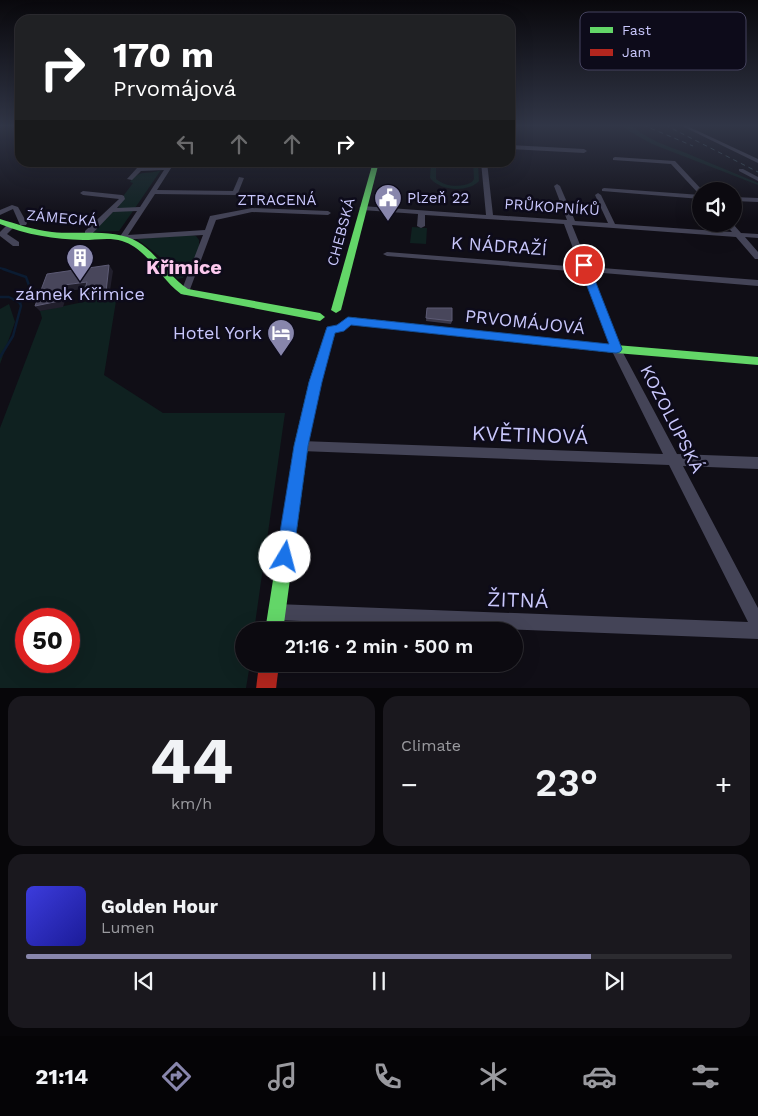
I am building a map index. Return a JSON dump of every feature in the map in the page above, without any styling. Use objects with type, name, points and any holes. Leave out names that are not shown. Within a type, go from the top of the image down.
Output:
[{"type":"street","points":[[615,159],[673,162],[692,184]]},
{"type":"street","points":[[130,179],[140,169],[156,167]]},
{"type":"street","points":[[123,238],[170,167]]},
{"type":"street","name":"CHEBSKÁ","points":[[336,310],[374,167]]},
{"type":"street","name":"PRŮKOPNÍKŮ","points":[[485,167],[490,217]]},
{"type":"street","points":[[741,170],[758,179]]},
{"type":"street","points":[[153,192],[235,193],[241,178]]},
{"type":"street","name":"KOZOLUPSKÁ","points":[[557,186],[585,268],[616,349],[758,625]]},
{"type":"street","name":"PRŮKOPNÍKŮ","points":[[612,225],[601,192],[692,195]]},
{"type":"street","points":[[83,193],[122,196],[122,199],[113,210],[88,233]]},
{"type":"street","points":[[742,199],[758,200]]},
{"type":"street","points":[[0,213],[13,204],[18,210],[17,225],[2,234],[16,244]]},
{"type":"street","name":"PRŮKOPNÍKŮ","points":[[362,208],[758,236]]},
{"type":"street","points":[[113,210],[142,209]]},
{"type":"street","name":"ZTRACENÁ","points":[[209,232],[213,218],[252,210],[328,213]]},
{"type":"street","points":[[421,226],[422,212]]},
{"type":"street","name":"ZÁMECKÁ","points":[[0,221],[40,234],[123,238]]},
{"type":"street","points":[[123,238],[209,232],[188,293]]},
{"type":"street","points":[[736,232],[758,257]]},
{"type":"street","points":[[123,238],[144,250],[158,264],[173,285],[188,293],[320,317]]},
{"type":"street","name":"K NÁDRAŽÍ","points":[[387,254],[758,283]]},
{"type":"street","points":[[336,310],[347,315],[348,321],[340,328],[331,330],[320,325],[320,317],[326,311],[336,310]]},
{"type":"street","name":"PRVOMÁJOVÁ","points":[[348,321],[616,349],[758,361]]},
{"type":"street","points":[[275,622],[301,446],[316,382],[331,330]]},
{"type":"street","name":"KVĚTINOVÁ","points":[[301,446],[758,463]]},
{"type":"street","name":"ŽITNÁ","points":[[276,612],[758,631]]},
{"type":"street","points":[[266,688],[269,672]]},
{"type":"shaded area","points":[[686,157],[696,157],[758,183],[758,185]]},
{"type":"shaded area","points":[[431,167],[436,167],[436,179],[440,182],[458,186],[468,184],[474,179],[473,167],[478,167],[479,181],[474,185],[461,189],[440,186],[430,178]]},
{"type":"shaded area","points":[[161,170],[135,208],[118,208],[124,195],[133,183],[130,182],[133,178],[140,174]]},
{"type":"shaded area","points":[[114,211],[133,211],[119,231],[91,232]]},
{"type":"shaded area","points":[[412,227],[427,228],[426,244],[410,243]]},
{"type":"shaded area","points":[[196,236],[199,240],[199,251],[183,278],[177,279],[159,256],[137,239]]},
{"type":"shaded area","points":[[117,295],[104,375],[163,413],[285,413],[255,622],[235,622],[235,672],[249,672],[246,688],[0,688],[0,428],[42,318],[40,311]]},
{"type":"shaded area","points":[[9,304],[15,322],[0,364],[0,309]]},
{"type":"building","name":"zámek Křimice","points":[[109,265],[106,292],[83,296],[87,282],[64,285],[59,301],[35,306],[47,274]]},
{"type":"building","points":[[427,308],[452,308],[452,321],[426,318]]},
{"type":"waterway","points":[[0,268],[7,270]]},
{"type":"waterway","points":[[3,269],[26,277],[30,288],[20,303]]},
{"type":"waterway","points":[[0,297],[9,297],[20,303]]},
{"type":"waterway","points":[[0,357],[13,336],[21,306],[20,303]]},
{"type":"railway","points":[[729,157],[758,172]]},
{"type":"traffic: fast","points":[[336,310],[375,167]]},
{"type":"traffic: fast","points":[[0,221],[30,231],[51,235],[125,239],[134,243],[150,256],[169,280],[185,292],[320,317]]},
{"type":"traffic: fast","points":[[348,321],[616,349],[758,361]]},
{"type":"traffic: fast","points":[[275,622],[301,446],[315,382],[331,330]]},
{"type":"traffic: jam","points":[[266,688],[268,672]]},
{"type":"place","name":"Plzeň 22","points":[[388,222]]},
{"type":"place","name":"zámek Křimice","points":[[80,282]]},
{"type":"place","name":"Hotel York","points":[[281,357]]},
{"type":"district","name":"Křimice","points":[[184,267]]},
{"type":"route","points":[[285,557],[301,446],[316,382],[331,330],[344,326],[348,321],[616,349],[584,265]]}]
